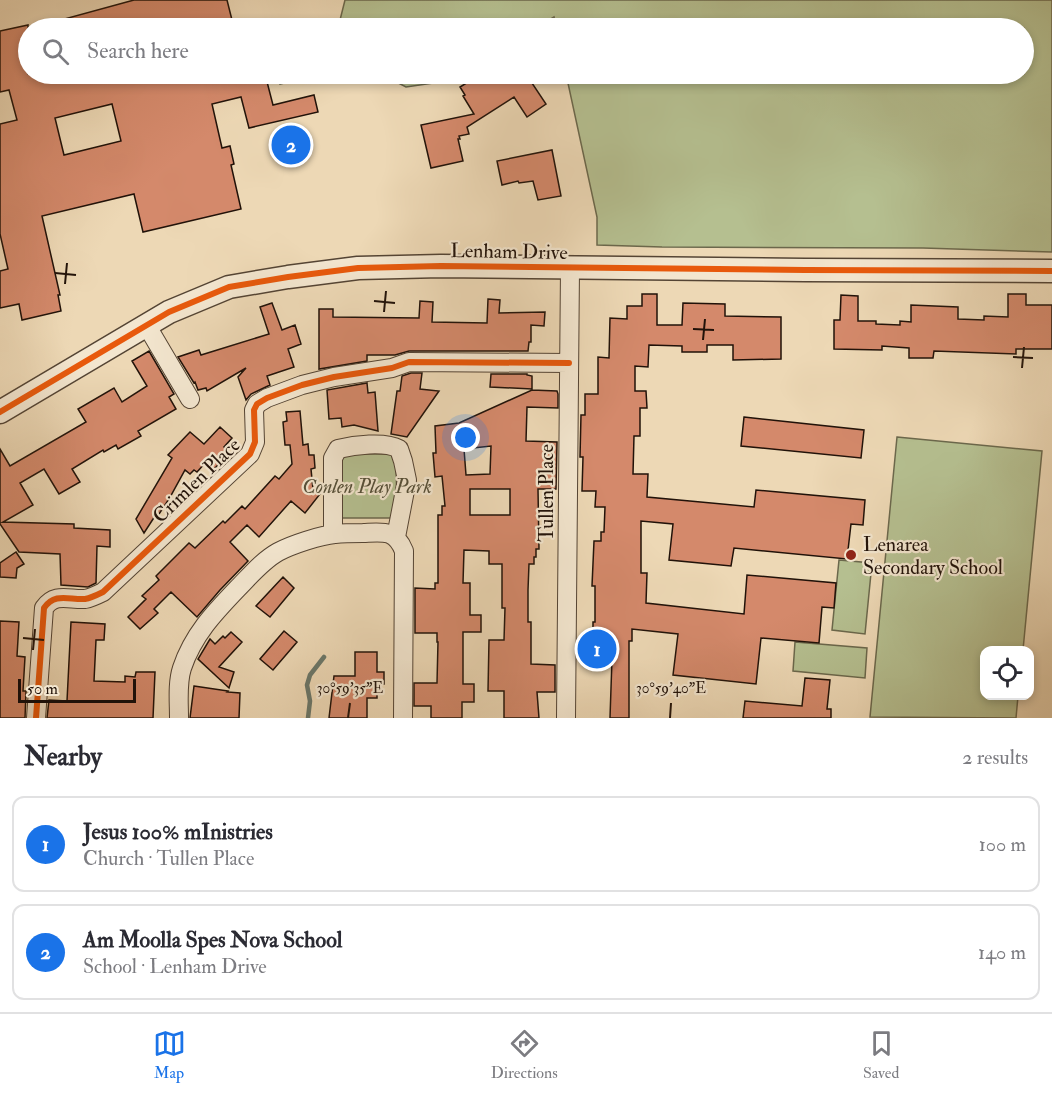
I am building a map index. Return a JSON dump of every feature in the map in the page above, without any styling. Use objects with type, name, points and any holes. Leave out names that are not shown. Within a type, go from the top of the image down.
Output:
[{"type":"street","name":"Lenham Drive","points":[[0,412],[169,312],[229,287],[288,277],[358,268],[441,266],[1052,271]]},
{"type":"street","name":"Tullen Place","points":[[566,718],[570,268]]},
{"type":"street","points":[[147,326],[190,399]]},
{"type":"street","name":"Crimlen Place","points":[[36,718],[44,608],[49,601],[58,598],[86,599],[103,591],[250,454],[255,442],[254,410],[257,404],[302,385],[334,377],[392,368],[408,362],[569,363]]},
{"type":"street","points":[[333,534],[333,458],[338,449],[350,446],[392,446],[399,449],[407,480],[396,537]]},
{"type":"street","points":[[179,718],[181,669],[192,644],[206,622],[257,567],[278,552],[333,534],[387,532],[396,537],[404,551],[403,718]]},
{"type":"green space","points":[[345,0],[1052,0],[1052,252],[923,248],[597,245],[597,217],[568,84],[1034,84],[1034,18],[340,18]]},
{"type":"green space","points":[[400,84],[427,84],[406,87]]},
{"type":"green space","points":[[897,437],[1042,451],[1023,646],[980,646],[980,700],[1018,700],[1016,718],[870,717]]},
{"type":"green space","name":"Conlen Play Park","points":[[338,454],[396,454],[397,518],[339,518]]},
{"type":"green space","points":[[839,560],[872,563],[865,634],[832,630]]},
{"type":"green space","points":[[795,642],[867,648],[865,678],[793,671]]},
{"type":"building","points":[[134,0],[227,0],[232,18],[68,18]]},
{"type":"building","points":[[18,27],[18,84],[268,84],[273,105],[314,95],[318,112],[249,128],[241,97],[212,104],[222,148],[230,146],[234,164],[231,165],[241,209],[143,232],[134,194],[42,216],[60,295],[58,295],[61,311],[22,320],[19,304],[0,308],[0,271],[8,269],[0,234],[0,124],[17,120],[9,90],[0,92],[0,31]],"holes":[[[112,104],[121,141],[64,155],[55,118]]]},
{"type":"building","points":[[465,84],[533,84],[546,104],[527,117],[514,97],[467,127],[469,134],[459,136],[463,161],[431,168],[421,125],[474,114],[460,87]]},
{"type":"building","points":[[552,150],[561,196],[538,200],[533,181],[519,183],[518,181],[502,185],[497,161]]},
{"type":"building","points":[[642,294],[657,294],[657,325],[682,325],[683,303],[725,304],[725,316],[781,317],[781,359],[733,360],[733,345],[707,345],[707,352],[682,352],[682,346],[649,345],[648,367],[635,366],[635,391],[646,391],[647,408],[640,408],[640,436],[634,436],[633,474],[648,474],[647,497],[754,507],[756,490],[865,500],[863,525],[851,524],[847,559],[734,548],[731,566],[669,560],[673,524],[641,521],[641,573],[647,573],[646,603],[744,614],[747,575],[836,583],[834,608],[822,607],[819,643],[761,638],[756,684],[673,675],[678,634],[632,629],[632,641],[629,641],[629,718],[610,718],[612,659],[602,658],[602,640],[593,640],[593,622],[595,622],[595,586],[592,586],[594,541],[601,541],[601,532],[604,532],[605,507],[595,507],[596,491],[582,491],[581,415],[585,415],[585,394],[598,394],[598,357],[609,358],[610,318],[627,319],[627,306],[642,306]]},
{"type":"building","points":[[1008,294],[1026,294],[1026,305],[1052,305],[1052,349],[1016,349],[1016,354],[934,351],[933,358],[909,358],[909,348],[882,346],[882,350],[834,349],[834,320],[840,320],[841,295],[858,296],[858,321],[900,325],[900,321],[911,322],[911,305],[958,307],[958,319],[984,320],[984,316],[1008,317]]},
{"type":"building","points":[[488,299],[500,300],[499,313],[545,312],[544,326],[531,325],[531,342],[529,342],[528,351],[409,351],[395,355],[367,355],[367,361],[319,369],[319,309],[333,309],[333,317],[419,318],[420,301],[433,302],[432,322],[487,323]]},
{"type":"building","points":[[272,303],[282,330],[295,325],[301,344],[288,349],[294,367],[267,376],[270,385],[251,394],[246,400],[238,377],[246,368],[207,391],[206,388],[198,390],[178,357],[199,350],[201,355],[269,334],[260,307]]},
{"type":"building","points":[[149,351],[174,394],[169,397],[176,409],[138,431],[141,436],[118,449],[116,445],[104,452],[103,450],[72,469],[80,482],[59,494],[44,469],[20,483],[33,505],[3,522],[74,524],[74,528],[110,530],[110,547],[97,546],[96,583],[88,587],[61,585],[60,554],[19,552],[0,524],[0,449],[10,466],[86,422],[78,409],[114,388],[122,402],[147,386],[132,361]]},
{"type":"building","points":[[422,373],[420,389],[439,391],[407,437],[391,434],[397,391],[400,391],[402,376]]},
{"type":"building","points":[[491,374],[527,374],[532,376],[532,389],[490,387]]},
{"type":"building","points":[[367,383],[368,393],[375,392],[378,431],[354,425],[342,427],[341,418],[329,419],[327,390]]},
{"type":"building","points":[[532,390],[557,391],[558,394],[558,408],[527,407],[526,441],[557,442],[556,489],[538,489],[539,549],[536,549],[534,564],[529,564],[528,622],[531,622],[531,664],[555,665],[555,692],[537,692],[539,718],[504,718],[504,691],[488,691],[489,640],[504,640],[505,608],[502,608],[502,564],[489,564],[489,551],[464,550],[463,583],[470,583],[470,615],[481,615],[481,632],[463,632],[463,684],[474,684],[474,702],[462,702],[462,718],[431,718],[431,706],[414,706],[414,683],[437,683],[437,633],[415,633],[415,588],[435,589],[435,583],[438,583],[438,515],[442,515],[442,506],[445,506],[442,476],[435,477],[433,453],[436,453],[435,426],[459,423]],"holes":[[[491,446],[490,474],[466,475],[464,449]],[[470,489],[510,489],[510,515],[470,515]]]},
{"type":"building","points":[[300,411],[303,445],[308,444],[309,455],[314,455],[315,468],[311,469],[313,489],[320,494],[305,513],[291,501],[259,537],[247,525],[230,542],[248,561],[197,617],[171,592],[154,609],[158,613],[140,629],[128,617],[146,599],[142,596],[159,580],[156,576],[189,543],[195,548],[242,506],[245,509],[275,476],[279,479],[292,464],[290,445],[285,445],[283,422],[287,421],[286,412]]},
{"type":"building","points":[[744,417],[864,430],[861,458],[741,446]]},
{"type":"building","points":[[220,427],[232,438],[224,447],[228,450],[226,452],[228,455],[214,469],[206,462],[197,472],[194,470],[190,474],[185,470],[169,499],[144,533],[136,519],[172,458],[168,455],[190,432],[204,444]]},
{"type":"building","points":[[16,552],[24,564],[17,568],[16,578],[0,577],[0,563]]},
{"type":"building","points":[[283,577],[294,588],[270,617],[256,606]]},
{"type":"building","points":[[0,621],[19,622],[17,656],[25,657],[23,691],[26,691],[25,718],[0,718]]},
{"type":"building","points":[[71,622],[105,624],[104,640],[96,640],[94,681],[125,682],[125,676],[135,677],[136,672],[155,672],[153,718],[47,718],[49,700],[67,701]]},
{"type":"building","points":[[284,631],[297,642],[273,670],[260,659]]},
{"type":"building","points":[[231,632],[242,642],[219,667],[234,672],[229,688],[198,659],[210,639],[215,644]]},
{"type":"building","points":[[355,652],[377,652],[377,672],[384,672],[384,684],[377,684],[377,698],[367,698],[367,718],[329,718],[334,676],[355,676]]},
{"type":"building","points":[[805,678],[830,680],[827,709],[831,709],[831,718],[743,718],[745,701],[802,706]]},
{"type":"building","points":[[194,686],[240,693],[239,718],[190,718]]},
{"type":"waterway","points":[[308,718],[310,701],[307,685],[310,675],[324,657]]},
{"type":"cycle path","points":[[0,412],[169,312],[229,287],[288,277],[358,268],[441,266],[1052,271]]},
{"type":"cycle path","points":[[36,718],[44,608],[58,598],[85,599],[103,592],[250,454],[255,442],[254,410],[257,404],[302,385],[334,377],[392,368],[409,362],[569,363]]},
{"type":"place","name":"Am Moolla Spes Nova School","points":[[291,145]]},
{"type":"place","name":"Lenarea Secondary School","points":[[851,555]]},
{"type":"place","name":"Jesus 100% mInistries","points":[[597,649]]}]
